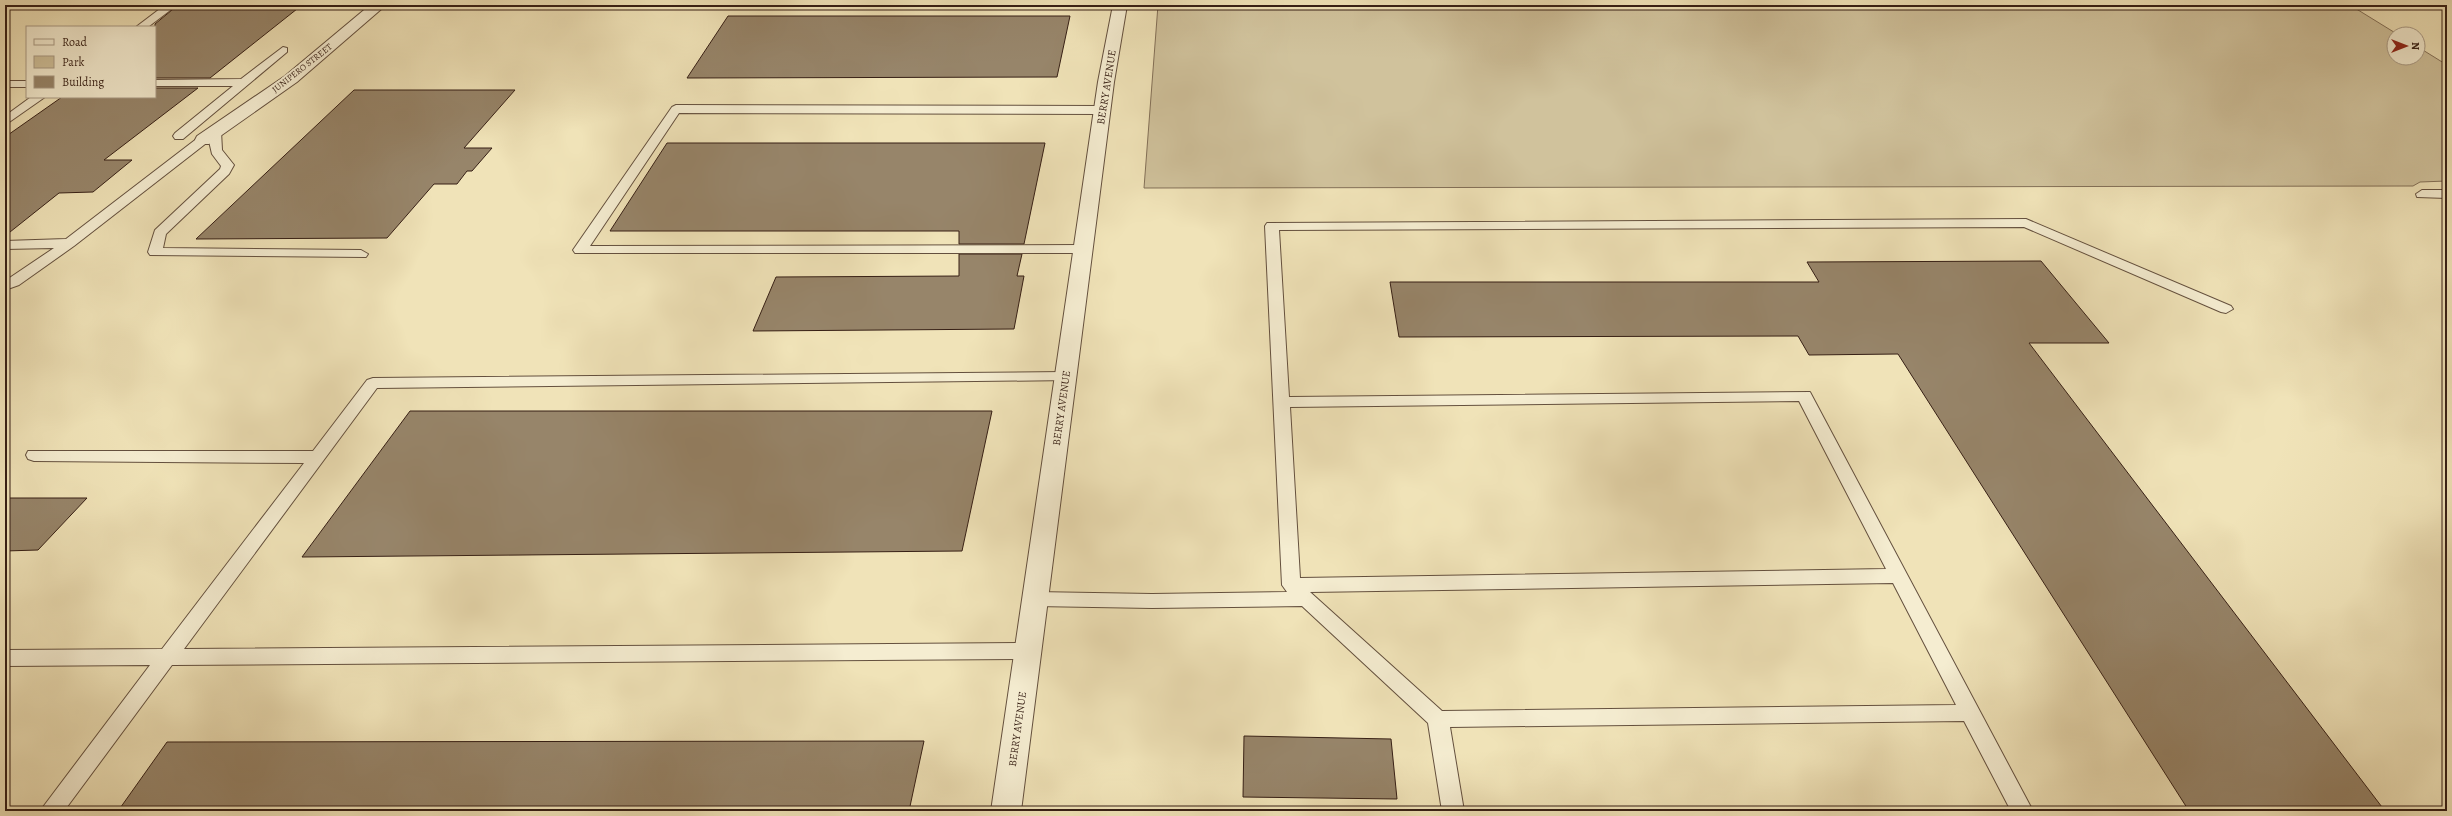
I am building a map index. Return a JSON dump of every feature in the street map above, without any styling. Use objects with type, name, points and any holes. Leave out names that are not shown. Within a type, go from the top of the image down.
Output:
[{"type":"street","name":"JUNIPERO STREET","points":[[209,136],[291,79],[379,5]]},
{"type":"street","name":"BERRY AVENUE","points":[[1006,811],[1102,110],[1120,5]]},
{"type":"lane","points":[[142,26],[172,5]]},
{"type":"lane","points":[[180,136],[283,50]]},
{"type":"lane","points":[[156,83],[244,82]]},
{"type":"lane","points":[[5,84],[26,84]]},
{"type":"lane","points":[[5,121],[38,98]]},
{"type":"lane","points":[[1083,249],[580,250],[676,109],[1102,110]]},
{"type":"lane","points":[[5,286],[14,282],[69,243],[209,136],[217,156],[228,165],[226,171],[160,233],[155,252],[361,254]]},
{"type":"lane","points":[[2422,194],[2447,194]]},
{"type":"lane","points":[[1453,811],[1438,719],[1291,585],[1272,226],[2026,223],[2226,309]]},
{"type":"lane","points":[[5,245],[69,243]]},
{"type":"lane","points":[[51,811],[373,383],[1065,377]]},
{"type":"lane","points":[[1281,402],[1804,396],[2022,811]]},
{"type":"lane","points":[[34,455],[318,457]]},
{"type":"lane","points":[[1291,585],[1899,576]]},
{"type":"lane","points":[[1034,599],[1152,601],[1306,599]]},
{"type":"lane","points":[[5,658],[1028,650]]},
{"type":"lane","points":[[1438,719],[1971,713]]},
{"type":"green space","points":[[1158,5],[2350,5],[2386,27],[2386,66],[2426,66],[2426,52],[2447,65],[2447,181],[2420,182],[2413,186],[1144,188]]},
{"type":"building","points":[[178,5],[302,5],[210,78],[156,78],[155,24]]},
{"type":"building","points":[[728,16],[1070,16],[1057,77],[687,78]]},
{"type":"building","points":[[156,88],[198,88],[104,160],[132,160],[93,192],[59,193],[5,236],[5,137],[61,98],[156,98]]},
{"type":"building","points":[[354,90],[515,90],[464,148],[492,148],[472,171],[467,171],[457,184],[434,184],[387,238],[196,239]]},
{"type":"building","points":[[667,143],[1045,143],[1024,244],[959,244],[959,231],[610,231]]},
{"type":"building","points":[[959,254],[1022,254],[1017,276],[1024,276],[1014,329],[753,331],[776,277],[959,276]]},
{"type":"building","points":[[2041,261],[2109,343],[2029,343],[2385,811],[2189,811],[1898,354],[1809,355],[1798,336],[1399,337],[1390,282],[1819,282],[1807,262]]},
{"type":"building","points":[[410,411],[992,411],[962,551],[302,557]]},
{"type":"building","points":[[5,498],[87,498],[38,550],[5,551]]},
{"type":"building","points":[[1244,736],[1391,739],[1397,799],[1243,797]]},
{"type":"building","points":[[924,741],[909,811],[118,811],[167,742]]}]
